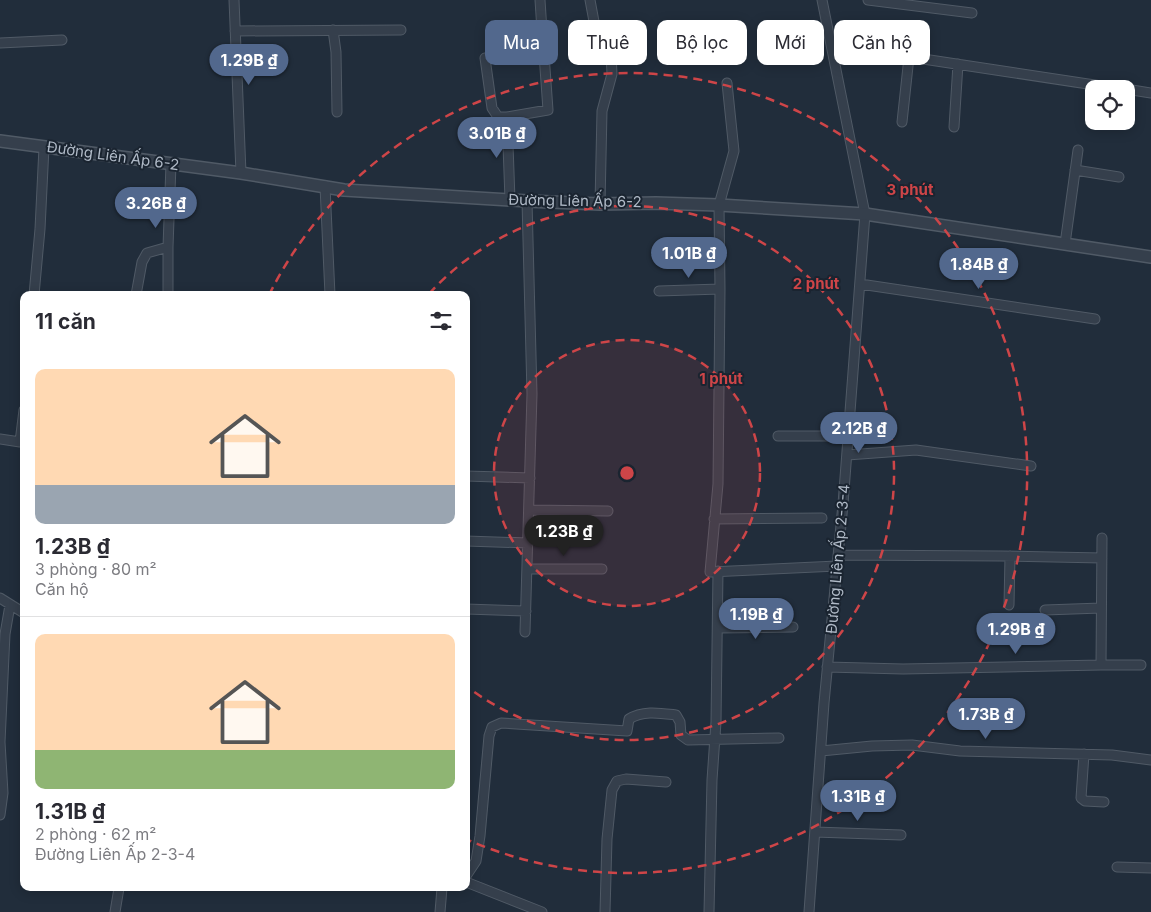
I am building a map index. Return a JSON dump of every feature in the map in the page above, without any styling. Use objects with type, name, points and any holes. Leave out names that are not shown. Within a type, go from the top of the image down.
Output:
[{"type":"street","points":[[234,0],[241,173]]},
{"type":"street","points":[[486,65],[492,108],[498,116],[507,117],[548,110],[540,0]]},
{"type":"street","points":[[590,0],[594,20]]},
{"type":"street","name":"Đường Liên Ấp 2-3-4","points":[[809,912],[827,667],[847,455],[865,214],[822,0]]},
{"type":"street","points":[[868,0],[972,13]]},
{"type":"street","points":[[333,30],[336,52],[337,112]]},
{"type":"street","points":[[235,32],[400,30]]},
{"type":"street","points":[[0,43],[62,40]]},
{"type":"street","points":[[930,60],[1085,83]]},
{"type":"street","points":[[954,127],[958,64]]},
{"type":"street","points":[[600,204],[602,111],[612,74],[612,65]]},
{"type":"street","points":[[902,122],[908,65]]},
{"type":"street","points":[[727,83],[734,151],[719,205],[718,484],[710,572],[837,566]]},
{"type":"street","points":[[1135,91],[1151,93]]},
{"type":"street","points":[[507,117],[510,200]]},
{"type":"street","name":"Đường Liên Ấp 6-2","points":[[0,141],[241,173],[344,190],[527,201],[719,205],[865,214],[1151,257]]},
{"type":"street","points":[[34,291],[40,229],[44,146]]},
{"type":"street","points":[[1065,244],[1078,150]]},
{"type":"street","points":[[168,291],[170,164]]},
{"type":"street","points":[[1075,170],[1119,177]]},
{"type":"street","points":[[326,186],[330,291]]},
{"type":"street","points":[[525,632],[532,394],[527,201]]},
{"type":"street","points":[[137,291],[142,262],[147,253],[168,247]]},
{"type":"street","points":[[860,284],[1095,319]]},
{"type":"street","points":[[659,291],[720,289]]},
{"type":"street","points":[[778,436],[848,436]]},
{"type":"street","points":[[0,439],[20,442]]},
{"type":"street","points":[[847,455],[916,450],[1031,466]]},
{"type":"street","points":[[470,476],[530,478]]},
{"type":"street","points":[[529,510],[608,511]]},
{"type":"street","points":[[714,519],[822,518]]},
{"type":"street","points":[[1101,665],[1102,538]]},
{"type":"street","points":[[470,541],[528,543]]},
{"type":"street","points":[[838,555],[1102,558]]},
{"type":"street","points":[[1010,556],[1010,605]]},
{"type":"street","points":[[527,569],[602,569]]},
{"type":"street","points":[[709,912],[718,628],[718,571]]},
{"type":"street","points":[[0,598],[20,610]]},
{"type":"street","points":[[0,815],[3,793],[0,750],[5,634],[10,604]]},
{"type":"street","points":[[1045,610],[1101,608]]},
{"type":"street","points":[[470,609],[526,611]]},
{"type":"street","points":[[718,628],[793,627]]},
{"type":"street","points":[[827,667],[903,669],[1141,665]]},
{"type":"street","points":[[470,870],[476,861],[480,836],[489,736],[492,727],[501,723],[627,731],[630,720],[638,714],[657,713],[676,715],[680,722],[681,735],[688,740],[779,738]]},
{"type":"street","points":[[821,751],[872,746],[912,746],[960,751],[1112,755],[1151,760]]},
{"type":"street","points":[[1084,754],[1081,798],[1086,801],[1104,802]]},
{"type":"street","points":[[605,912],[607,839],[612,790],[617,780],[666,782]]},
{"type":"street","points":[[815,832],[901,835]]},
{"type":"street","points":[[1117,867],[1151,868]]},
{"type":"street","points":[[470,884],[542,912]]},
{"type":"street","points":[[115,912],[118,891]]},
{"type":"street","points":[[440,912],[442,891]]}]
